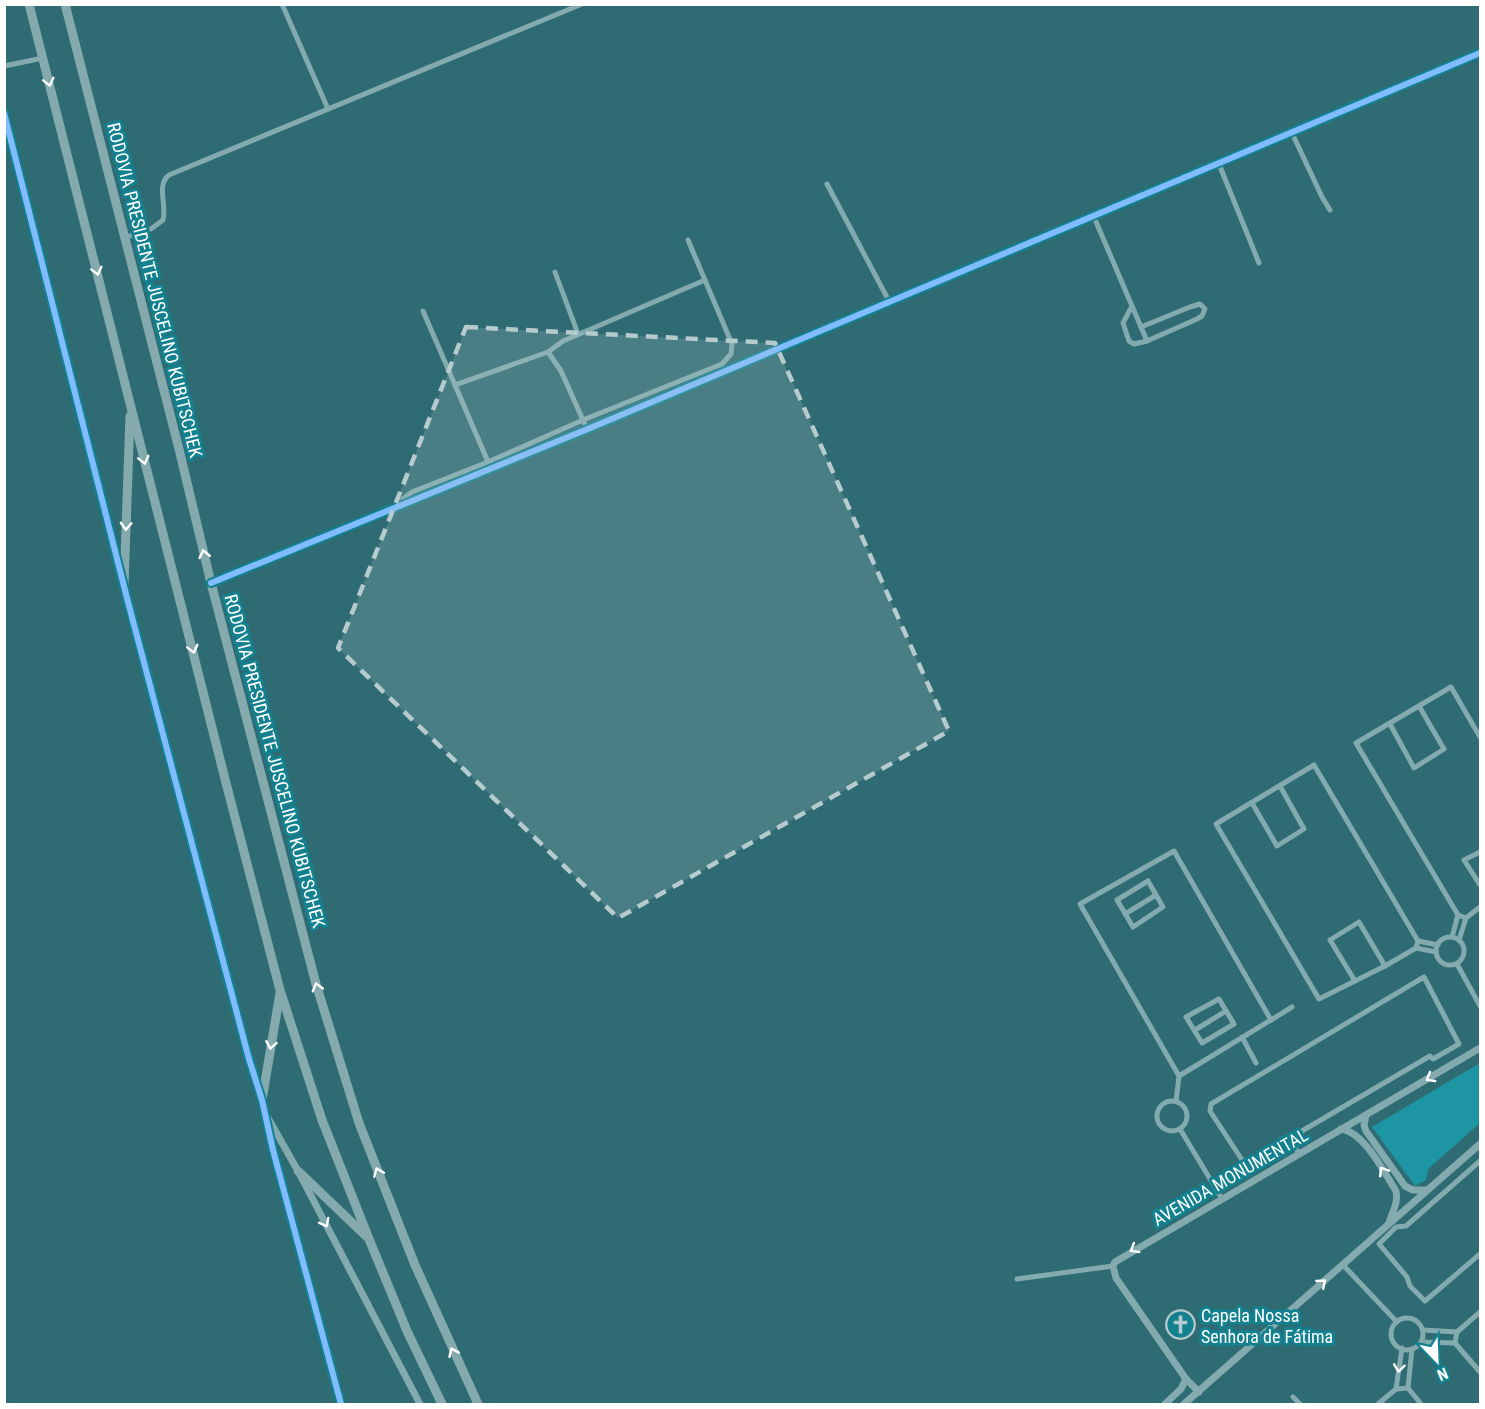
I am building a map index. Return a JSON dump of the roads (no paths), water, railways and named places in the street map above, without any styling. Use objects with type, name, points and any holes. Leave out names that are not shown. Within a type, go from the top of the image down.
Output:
[{"type":"highway","points":[[29,4],[280,990],[322,1120],[407,1331],[442,1404]]},
{"type":"highway","name":"RODOVIA PRESIDENTE JUSCELINO KUBITSCHEK","points":[[65,4],[177,438],[211,583],[316,984],[359,1123],[415,1265],[478,1404]]},
{"type":"highway","points":[[124,585],[130,404]]},
{"type":"highway","points":[[262,1100],[280,990]]},
{"type":"highway","points":[[298,1172],[369,1239]]},
{"type":"street","points":[[282,4],[328,109]]},
{"type":"street","points":[[124,238],[151,229],[163,220],[165,205],[161,186],[169,176],[582,4]]},
{"type":"street","points":[[211,583],[890,303],[1480,53]]},
{"type":"street","points":[[4,66],[43,58]]},
{"type":"street","points":[[4,114],[124,585],[341,1404]]},
{"type":"street","points":[[1292,133],[1330,210]]},
{"type":"street","points":[[1219,164],[1259,263]]},
{"type":"street","points":[[827,184],[890,303]]},
{"type":"street","points":[[1094,217],[1147,341]]},
{"type":"street","points":[[402,505],[403,499],[412,492],[677,383],[722,364],[728,359],[732,344],[688,240]]},
{"type":"street","points":[[555,272],[578,334]]},
{"type":"street","points":[[455,385],[548,352],[556,345],[578,334],[705,280]]},
{"type":"street","points":[[1132,306],[1123,323],[1129,341],[1134,344],[1147,341],[1197,319],[1202,316],[1205,309],[1200,304],[1196,305],[1141,327]]},
{"type":"street","points":[[423,311],[488,462]]},
{"type":"street","points":[[548,352],[561,371],[587,429]]},
{"type":"street","points":[[1466,918],[1458,915],[1356,743],[1451,687],[1480,737]]},
{"type":"street","points":[[1390,724],[1414,768],[1444,749],[1419,706]]},
{"type":"street","points":[[1436,952],[1441,941],[1452,937],[1459,940],[1465,949],[1464,957],[1457,964],[1445,964],[1436,952],[1417,944],[1314,765],[1216,824],[1319,999],[1385,966],[1417,944],[1438,945]]},
{"type":"street","points":[[1252,803],[1276,846],[1305,830],[1280,786]]},
{"type":"street","points":[[1176,1102],[1179,1076],[1080,904],[1174,851],[1270,1020]]},
{"type":"street","points":[[1480,852],[1464,860],[1480,885]]},
{"type":"street","points":[[1127,879],[1134,890]]},
{"type":"street","points":[[1148,881],[1156,895],[1163,907],[1133,927],[1117,900],[1148,881]]},
{"type":"street","points":[[1125,914],[1156,895]]},
{"type":"street","points":[[1459,940],[1466,918],[1480,908]]},
{"type":"street","points":[[1452,937],[1458,915]]},
{"type":"street","points":[[1355,981],[1330,939],[1359,922],[1385,966]]},
{"type":"street","points":[[1457,964],[1480,1006]]},
{"type":"street","points":[[1424,977],[1459,1044],[1433,1059],[1430,1056],[1290,1138],[1271,1155],[1246,1166],[1210,1111],[1211,1104],[1424,977]]},
{"type":"street","points":[[1219,999],[1226,1011],[1234,1024],[1202,1043],[1186,1017],[1219,999]]},
{"type":"street","points":[[1179,1076],[1292,1007]]},
{"type":"street","points":[[1195,1030],[1226,1011]]},
{"type":"street","points":[[1218,1034],[1226,1047]]},
{"type":"street","points":[[1242,1037],[1256,1063]]},
{"type":"street","name":"AVENIDA MONUMENTAL","points":[[1113,1266],[1120,1258],[1480,1048]]},
{"type":"street","points":[[1168,1101],[1181,1104],[1187,1114],[1184,1125],[1180,1129],[1165,1130],[1157,1118],[1158,1111],[1168,1101]]},
{"type":"street","points":[[265,1113],[420,1404]]},
{"type":"street","points":[[1366,1115],[1364,1125],[1366,1131],[1405,1186],[1413,1190],[1427,1190]]},
{"type":"street","points":[[1180,1129],[1222,1199]]},
{"type":"street","points":[[1341,1129],[1349,1130],[1358,1136],[1396,1191],[1398,1202],[1389,1223]]},
{"type":"street","points":[[1290,1138],[1299,1155]]},
{"type":"street","points":[[1184,1404],[1480,1144]]},
{"type":"street","points":[[1471,1152],[1480,1161],[1406,1226],[1396,1227],[1379,1244],[1407,1277],[1410,1286],[1425,1301],[1480,1254]]},
{"type":"street","points":[[1462,1160],[1470,1170]]},
{"type":"street","points":[[1343,1265],[1397,1322]]},
{"type":"street","points":[[1017,1279],[1113,1266],[1116,1278],[1186,1379],[1199,1392]]},
{"type":"street","points":[[1423,1330],[1456,1332],[1480,1312]]},
{"type":"street","points":[[1421,1342],[1423,1330],[1419,1323],[1412,1319],[1404,1318],[1397,1322],[1391,1333],[1396,1345],[1401,1348],[1412,1348],[1421,1342],[1455,1343]]},
{"type":"street","points":[[1456,1332],[1455,1343],[1480,1372]]},
{"type":"street","points":[[1396,1389],[1401,1348]]},
{"type":"street","points":[[1412,1348],[1408,1388],[1421,1404]]},
{"type":"street","points":[[1165,1404],[1182,1389],[1186,1379]]},
{"type":"street","points":[[1378,1404],[1396,1389],[1408,1388]]},
{"type":"street","points":[[1293,1396],[1300,1404]]},
{"type":"place","name":"Capela Nossa Senhora de Fátima","points":[[1180,1325]]}]
